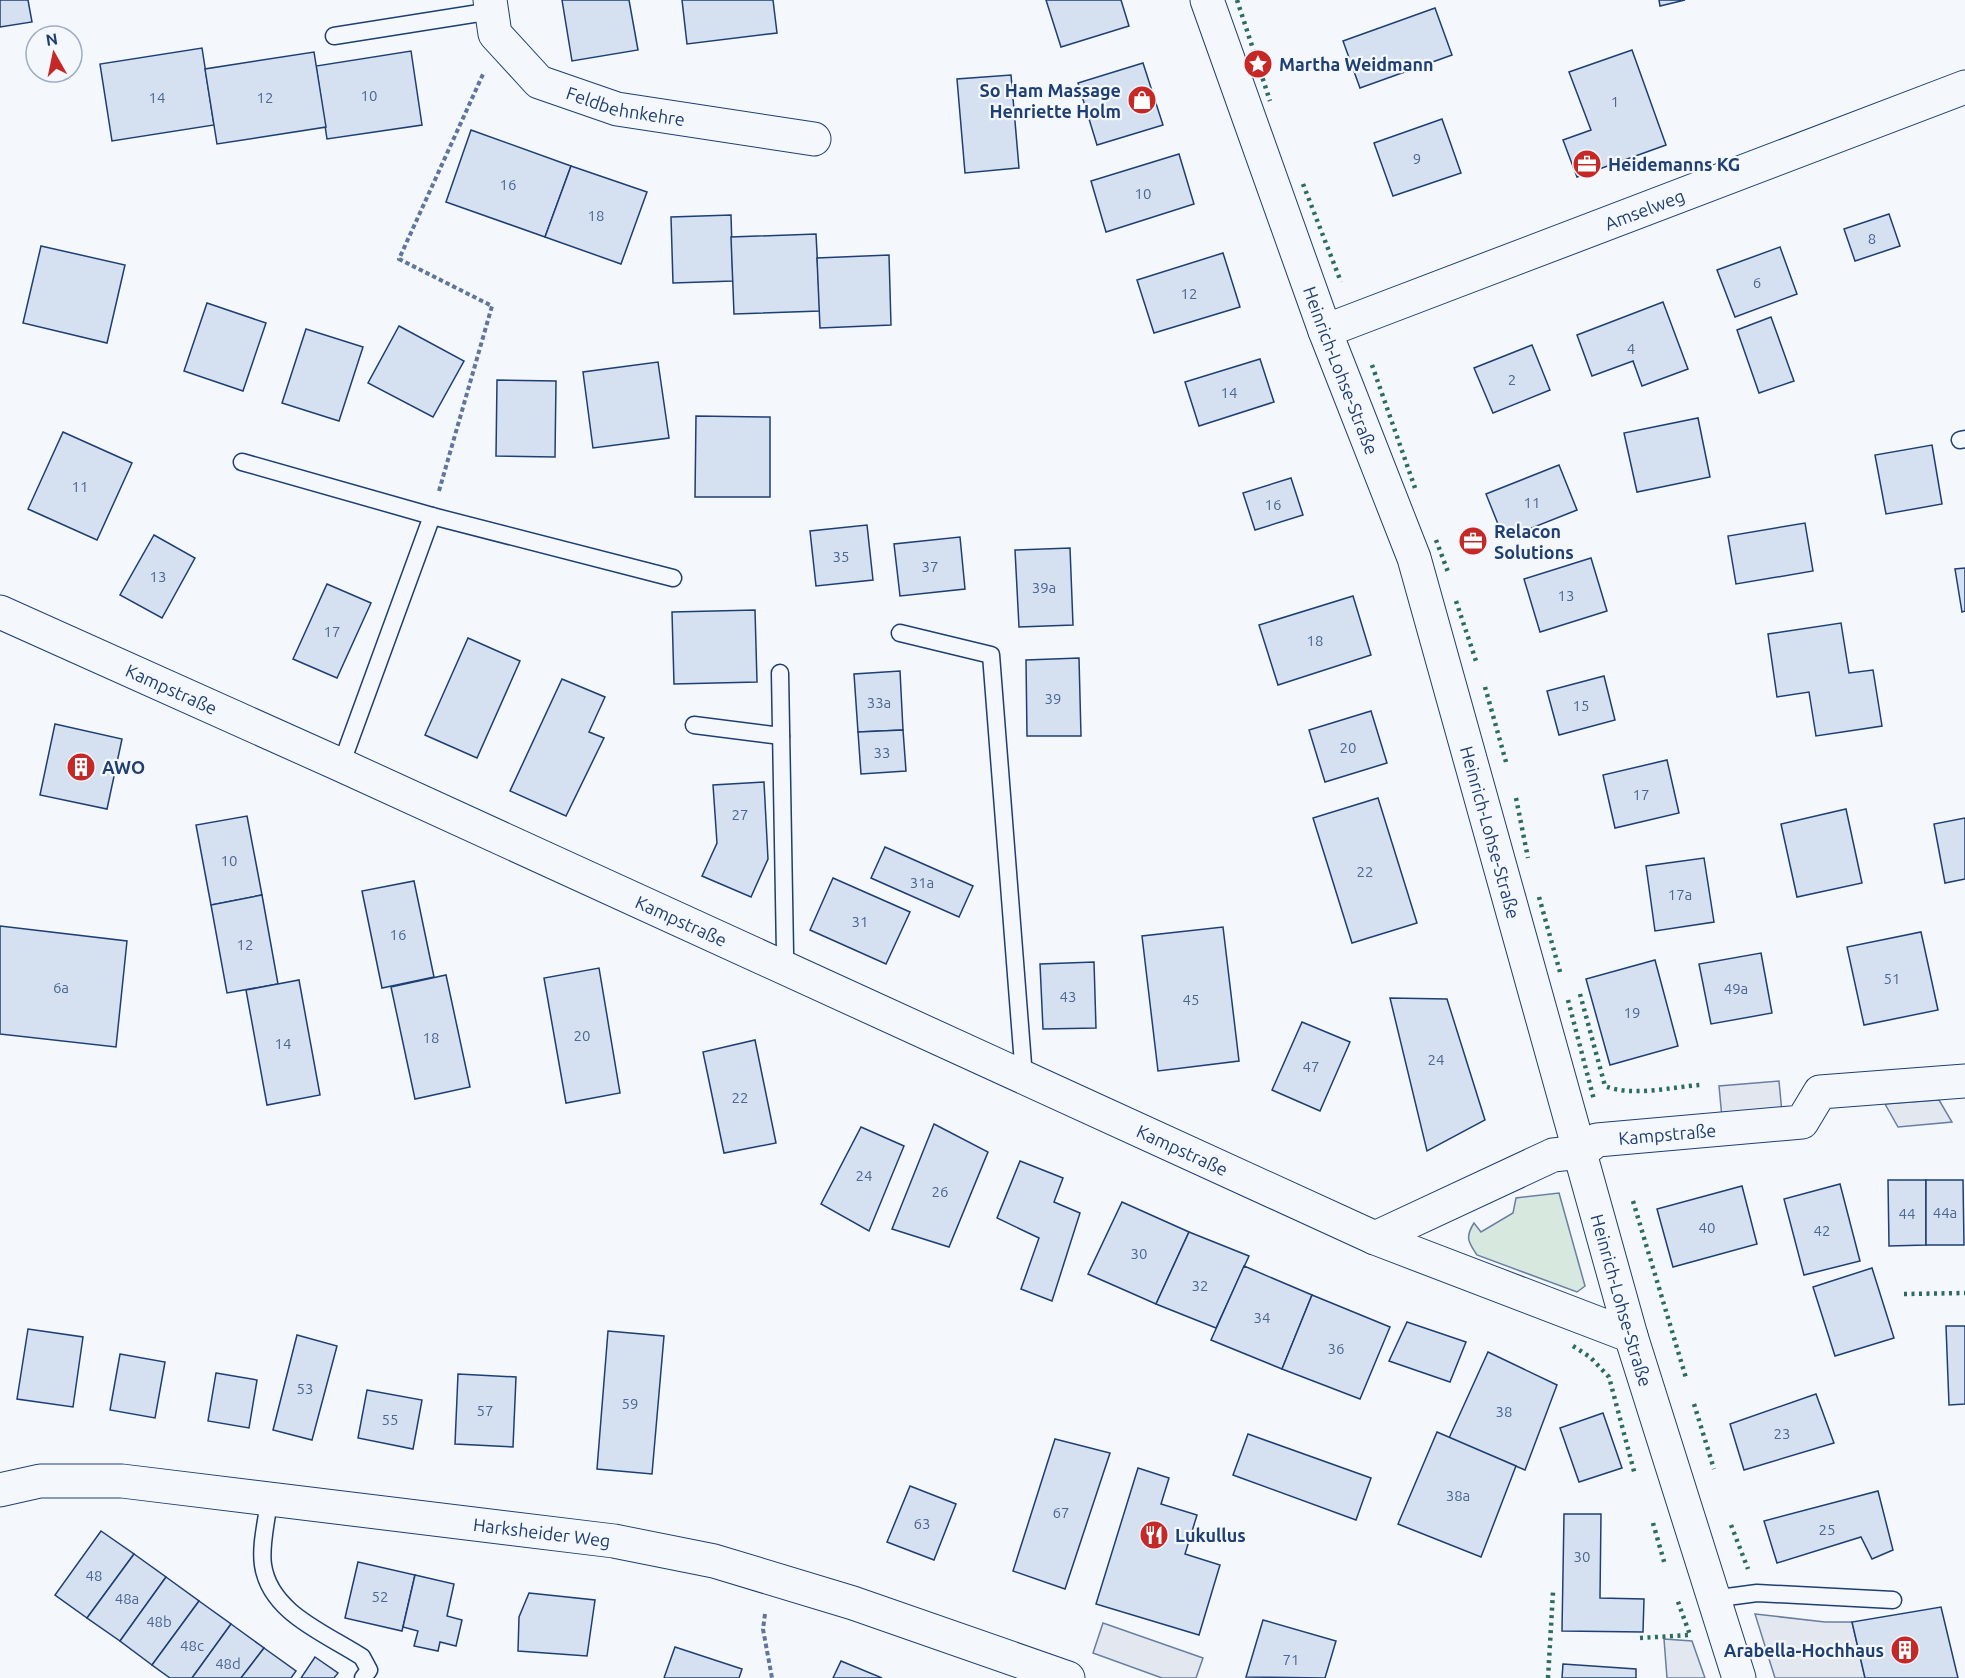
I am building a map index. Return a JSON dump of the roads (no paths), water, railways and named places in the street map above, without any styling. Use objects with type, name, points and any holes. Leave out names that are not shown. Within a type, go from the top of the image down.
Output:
[{"type":"street","name":"Heinrich-Lohse-Straße","points":[[1206,0],[1325,331],[1414,558],[1581,1152],[1630,1335],[1712,1599],[1739,1678]]},
{"type":"street","name":"Feldbehnkehre","points":[[494,17],[539,82],[617,109],[814,140]]},
{"type":"street","name":"Amselweg","points":[[1325,331],[1965,87]]},
{"type":"street","name":"Kampstraße","points":[[0,612],[341,765],[1375,1238],[1630,1335]]},
{"type":"street","name":"Kampstraße","points":[[1375,1238],[1554,1155],[1581,1152],[1597,1140],[1802,1122],[1820,1092],[1965,1081]]},
{"type":"street","name":"Harksheider Weg","points":[[0,1490],[40,1481],[122,1481],[614,1541],[714,1561],[776,1578],[1068,1678]]},
{"type":"lane","points":[[334,36],[494,17]]},
{"type":"lane","points":[[242,462],[432,516],[673,578]]},
{"type":"lane","points":[[341,765],[432,516]]},
{"type":"lane","points":[[900,633],[991,655],[1024,1077]]},
{"type":"lane","points":[[780,673],[785,953]]},
{"type":"lane","points":[[694,725],[781,736]]},
{"type":"lane","points":[[269,1500],[262,1564],[270,1591],[283,1607],[362,1657],[369,1670],[363,1678]]},
{"type":"lane","points":[[1712,1599],[1757,1593],[1893,1600]]},
{"type":"place","name":"Martha Weidmann","points":[[1258,64]]},
{"type":"place","name":"So Ham Massage Henriette Holm","points":[[1142,100]]},
{"type":"place","name":"Heidemanns KG","points":[[1587,164]]},
{"type":"place","name":"Relacon Solutions","points":[[1473,541]]},
{"type":"place","name":"AWO","points":[[81,767]]},
{"type":"place","name":"Lukullus","points":[[1154,1535]]},
{"type":"place","name":"Arabella-Hochhaus","points":[[1905,1650]]}]
